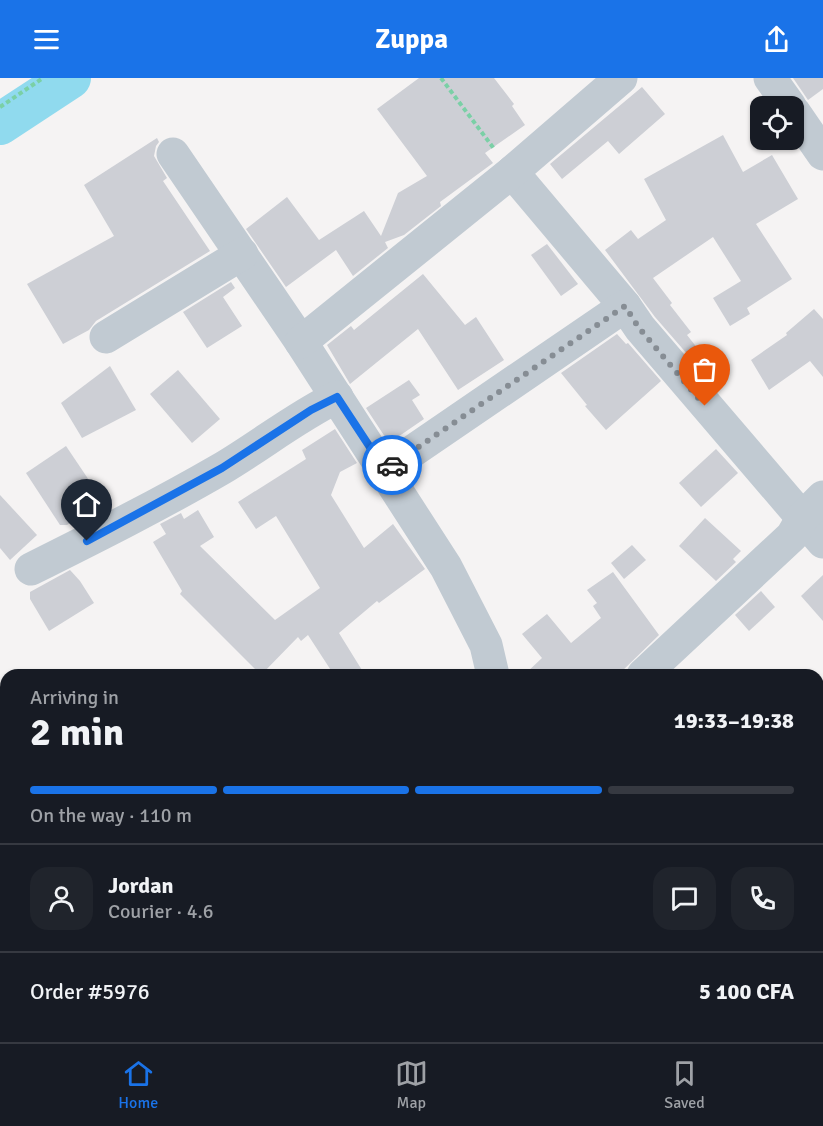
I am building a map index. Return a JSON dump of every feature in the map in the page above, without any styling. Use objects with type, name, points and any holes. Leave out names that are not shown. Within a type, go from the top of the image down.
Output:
[{"type":"street","points":[[301,342],[512,172],[621,78]]},
{"type":"street","points":[[770,78],[783,96]]},
{"type":"street","points":[[804,126],[823,154]]},
{"type":"street","points":[[173,154],[301,342],[446,567],[486,645],[492,669]]},
{"type":"street","points":[[512,172],[625,306],[639,328],[683,380],[813,507],[823,542]]},
{"type":"street","points":[[106,336],[242,254]]},
{"type":"street","points":[[385,470],[625,306]]},
{"type":"street","points":[[31,569],[125,522],[222,468],[311,410],[337,397]]},
{"type":"street","points":[[649,669],[792,536],[813,507]]},
{"type":"path","points":[[0,107],[43,78]]},
{"type":"path","points":[[441,78],[512,172]]},
{"type":"building","points":[[419,78],[494,78],[514,104],[512,106],[525,125],[485,153],[493,163],[440,202],[441,206],[404,235],[385,242],[388,248],[353,276],[336,250],[286,287],[246,229],[287,197],[319,240],[364,211],[381,236],[398,193],[427,176],[377,109]]},
{"type":"building","points":[[793,78],[823,78],[823,89],[808,100]]},
{"type":"building","points":[[642,87],[665,114],[619,154],[608,141],[562,179],[550,164]]},
{"type":"building","points":[[723,135],[743,172],[772,155],[798,199],[756,224],[792,279],[747,308],[750,314],[730,326],[713,298],[741,281],[713,237],[653,278],[691,332],[687,335],[716,372],[708,378],[655,317],[605,250],[631,230],[638,239],[666,220],[644,179]]},
{"type":"building","points":[[157,138],[159,142],[154,156],[167,178],[163,181],[210,251],[96,321],[89,330],[63,344],[27,284],[114,236],[84,185]]},
{"type":"building","points":[[547,244],[578,284],[561,296],[531,255]]},
{"type":"building","points":[[423,274],[465,325],[476,317],[504,360],[458,390],[418,329],[350,384],[327,345],[351,326],[354,330]]},
{"type":"building","points":[[231,282],[235,288],[223,297],[242,326],[207,348],[183,312]]},
{"type":"building","points":[[814,309],[823,319],[823,377],[810,361],[769,390],[751,360],[787,335],[786,333]]},
{"type":"building","points":[[617,334],[626,344],[628,343],[661,381],[606,430],[561,373]]},
{"type":"building","points":[[110,366],[136,410],[82,438],[61,403]]},
{"type":"building","points":[[178,370],[220,419],[192,443],[150,394]]},
{"type":"building","points":[[409,380],[420,395],[412,400],[424,419],[389,443],[366,408]]},
{"type":"building","points":[[335,429],[357,463],[340,472],[331,495],[364,548],[393,524],[425,569],[379,603],[377,601],[339,633],[361,669],[330,669],[308,635],[301,641],[298,637],[267,669],[255,669],[180,594],[182,591],[153,542],[166,534],[160,524],[181,513],[184,519],[198,510],[214,537],[200,546],[275,620],[320,588],[276,516],[256,529],[238,502],[306,459],[302,450]]},
{"type":"building","points":[[66,446],[103,501],[67,525],[60,525],[26,473]]},
{"type":"building","points":[[716,449],[738,473],[701,507],[679,483]]},
{"type":"building","points":[[0,495],[37,535],[10,560],[0,548]]},
{"type":"building","points":[[705,518],[741,551],[733,559],[736,562],[716,581],[679,546]]},
{"type":"building","points":[[632,545],[646,560],[624,579],[611,563]]},
{"type":"building","points":[[70,570],[94,603],[49,631],[30,599],[30,592]]},
{"type":"building","points":[[613,572],[659,635],[624,669],[530,669],[542,658],[522,634],[547,614],[571,643],[601,618],[593,606],[597,603],[587,590]]},
{"type":"building","points":[[823,575],[823,621],[801,596]]},
{"type":"building","points":[[761,591],[775,607],[749,631],[735,615]]},
{"type":"waterway","points":[[0,124],[70,78]]},
{"type":"way so far","points":[[392,465],[625,306],[639,328],[705,406]]},
{"type":"route","points":[[87,541],[222,468],[311,410],[337,397],[385,470],[392,465]]}]
